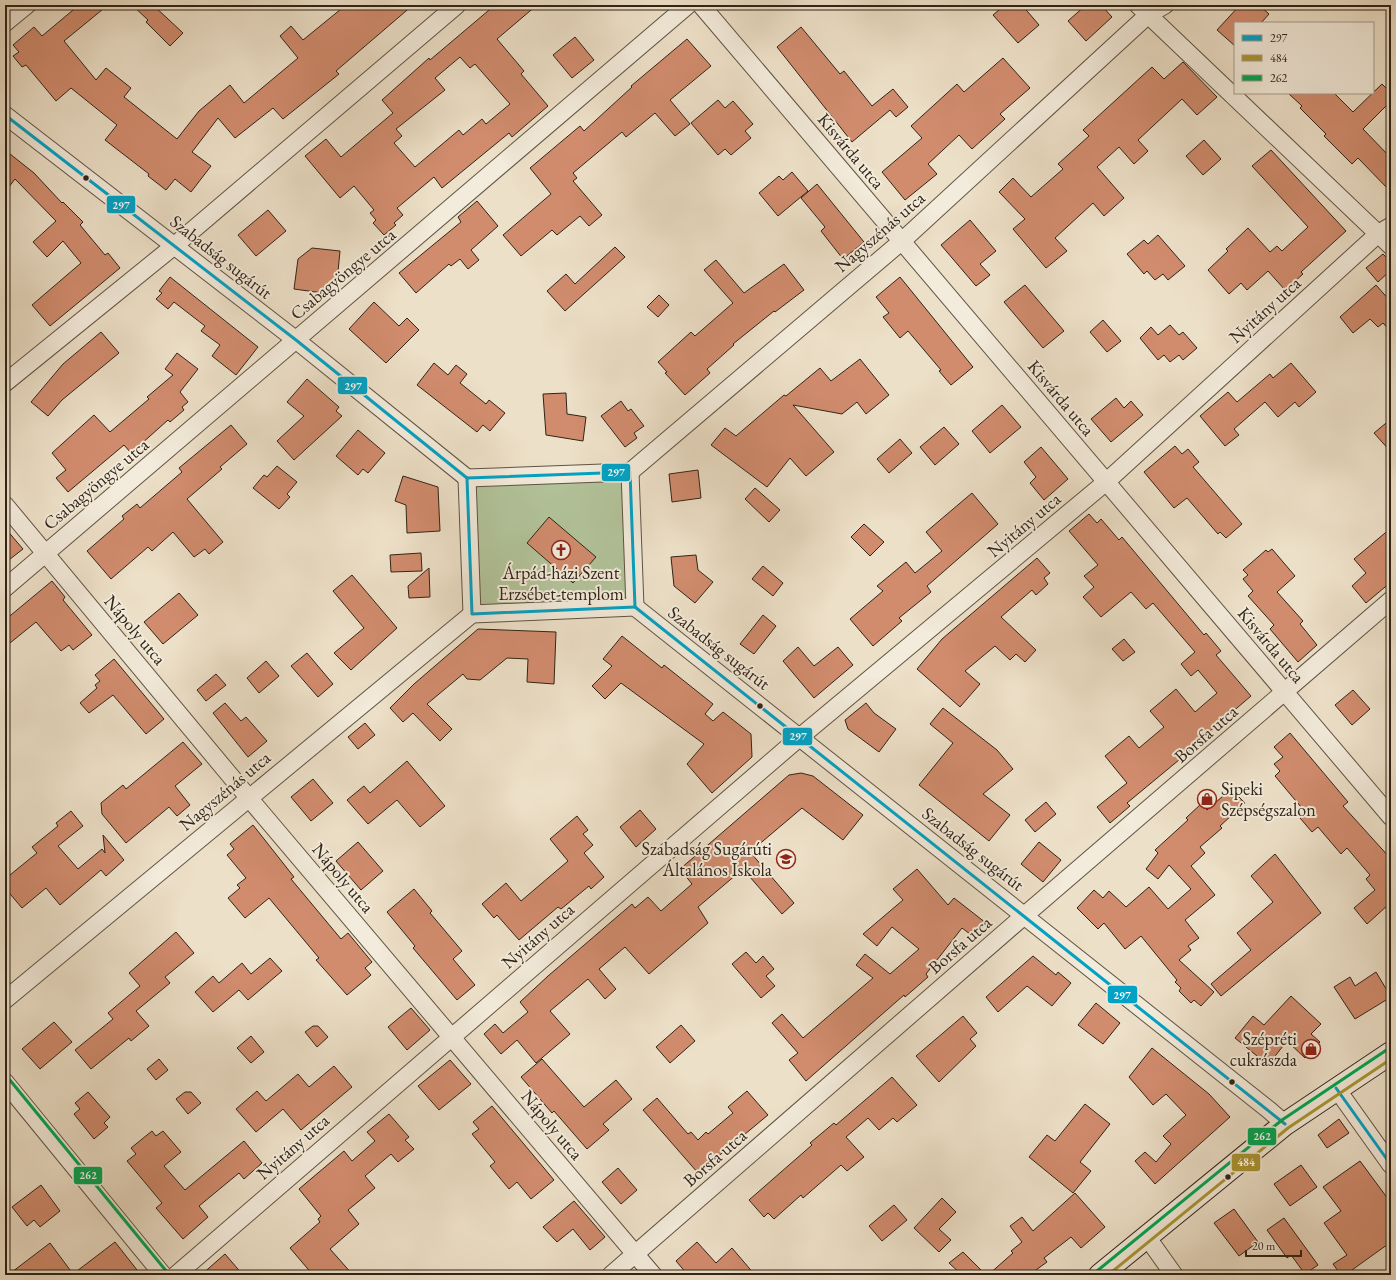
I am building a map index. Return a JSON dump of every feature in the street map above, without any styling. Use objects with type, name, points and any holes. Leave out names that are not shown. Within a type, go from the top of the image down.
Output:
[{"type":"main road","points":[[1100,1275],[1285,1124],[1336,1088],[1391,1053]]},
{"type":"street","points":[[5,23],[27,5]]},
{"type":"street","points":[[5,383],[174,246],[457,5]]},
{"type":"street","name":"Csabagyöngye utca","points":[[5,588],[688,5]]},
{"type":"street","name":"Kisvárda utca","points":[[701,5],[1391,817]]},
{"type":"street","name":"Nagyszénás utca","points":[[630,472],[902,241],[1143,10],[1165,5]]},
{"type":"street","points":[[1143,10],[1234,93]]},
{"type":"street","points":[[1235,94],[1385,230],[1391,246]]},
{"type":"street","name":"Szabadság sugárút","points":[[5,115],[296,340],[467,478]]},
{"type":"street","name":"Nyitány utca","points":[[176,1275],[800,737],[1106,482],[1385,230]]},
{"type":"street","points":[[630,472],[636,607],[472,614],[467,478],[630,472]]},
{"type":"street","name":"Nápoly utca","points":[[5,505],[248,798],[653,1275]]},
{"type":"street","name":"Borsfa utca","points":[[611,1275],[1025,915],[1391,600]]},
{"type":"street","name":"Szabadság sugárút","points":[[636,607],[1025,915],[1285,1124]]},
{"type":"street","name":"Nagyszénás utca","points":[[5,1000],[472,614]]},
{"type":"street","points":[[5,1082],[162,1275]]},
{"type":"street","points":[[1336,1088],[1391,1165]]},
{"type":"street","points":[[1147,1237],[1174,1275]]},
{"type":"green space","points":[[630,472],[635,607],[472,614],[467,478]]},
{"type":"building","points":[[79,5],[108,5],[64,41],[96,80],[106,68],[131,88],[124,97],[177,139],[199,111],[230,85],[244,103],[298,58],[280,36],[291,26],[303,40],[346,5],[413,5],[336,71],[339,74],[283,119],[273,108],[235,138],[218,118],[192,152],[211,166],[191,192],[175,179],[166,190],[148,176],[149,174],[105,140],[117,125],[71,88],[56,101],[26,65],[22,67],[13,56],[19,52],[13,45],[34,27],[42,36]]},
{"type":"building","points":[[132,5],[153,5],[183,33],[170,46],[146,22],[148,20]]},
{"type":"building","points":[[495,5],[537,5],[497,39],[524,71],[521,74],[548,106],[512,137],[509,133],[442,188],[434,177],[397,208],[403,215],[394,223],[396,225],[384,235],[373,223],[376,220],[370,213],[374,210],[354,186],[340,198],[305,156],[326,139],[341,157],[393,113],[382,100],[429,58],[430,60]],"holes":[[[460,57],[470,68],[475,64],[510,104],[486,124],[482,119],[463,135],[459,130],[415,167],[394,143],[402,136],[396,129],[445,90],[435,78]]]},
{"type":"building","points":[[1005,5],[1022,5],[1039,25],[1018,43],[993,15]]},
{"type":"building","points":[[1086,5],[1101,5],[1112,17],[1086,41],[1068,21]]},
{"type":"building","points":[[1240,5],[1259,5],[1269,14],[1262,22],[1234,22],[1234,45],[1217,30]]},
{"type":"building","points":[[801,27],[840,74],[844,71],[872,106],[893,89],[908,107],[896,117],[890,110],[852,142],[777,47]]},
{"type":"building","points":[[575,37],[594,60],[572,78],[553,55]]},
{"type":"building","points":[[687,39],[711,66],[670,100],[690,124],[675,136],[655,113],[626,137],[622,132],[573,173],[577,178],[573,181],[602,215],[589,226],[580,216],[557,235],[552,230],[521,256],[503,235],[551,194],[530,168],[580,126],[584,131],[632,87],[631,86]]},
{"type":"building","points":[[1003,58],[1030,88],[1000,114],[1005,119],[972,149],[959,135],[928,164],[937,174],[905,200],[882,172],[922,138],[911,126],[957,84],[964,92]]},
{"type":"building","points":[[1183,62],[1217,97],[1197,115],[1182,99],[1138,140],[1148,151],[1134,164],[1119,147],[1097,167],[1124,198],[1104,216],[1093,203],[1055,238],[1067,251],[1046,268],[1013,229],[1025,219],[999,192],[1013,178],[1031,197],[1063,169],[1058,164],[1089,136],[1083,130],[1152,67],[1164,79]]},
{"type":"building","points":[[1382,84],[1391,93],[1391,101],[1363,129],[1391,158],[1391,192],[1358,158],[1352,164],[1324,136],[1326,134],[1300,108],[1302,106],[1289,94],[1335,94],[1353,112],[1372,94],[1374,94],[1374,92]]},
{"type":"building","points":[[718,100],[725,108],[733,101],[753,124],[745,131],[751,138],[731,155],[725,149],[718,155],[691,123]]},
{"type":"building","points":[[1204,140],[1221,159],[1203,175],[1186,156]]},
{"type":"building","points":[[5,150],[34,173],[62,203],[63,202],[83,222],[80,225],[105,255],[108,253],[120,268],[50,326],[32,305],[81,263],[63,241],[47,257],[33,242],[56,221],[15,179],[5,192]]},
{"type":"building","points":[[1271,150],[1346,231],[1301,272],[1303,274],[1285,290],[1268,271],[1247,290],[1241,283],[1229,294],[1208,270],[1228,251],[1226,249],[1248,228],[1270,252],[1277,246],[1282,251],[1308,227],[1252,166]]},
{"type":"building","points":[[792,172],[808,191],[778,216],[759,193],[779,176],[783,180]]},
{"type":"building","points":[[817,184],[864,242],[843,259],[821,231],[825,227],[801,198]]},
{"type":"building","points":[[477,201],[498,226],[471,250],[479,260],[468,269],[460,259],[451,266],[449,264],[416,293],[399,273],[461,222],[458,217]]},
{"type":"building","points":[[268,210],[286,231],[256,256],[238,235]]},
{"type":"building","points":[[970,220],[996,251],[980,264],[990,275],[976,286],[941,245]]},
{"type":"building","points":[[1158,235],[1185,266],[1168,280],[1163,274],[1155,280],[1147,271],[1144,274],[1127,254],[1144,240],[1148,244]]},
{"type":"building","points":[[615,247],[625,257],[565,311],[547,291],[566,274],[575,284]]},
{"type":"building","points":[[312,248],[340,251],[337,282],[323,293],[294,289],[298,259]]},
{"type":"building","points":[[1383,254],[1391,262],[1391,270],[1378,282],[1366,268]]},
{"type":"building","points":[[716,260],[744,293],[784,264],[804,290],[775,312],[774,311],[733,344],[734,345],[707,369],[710,373],[685,395],[665,373],[667,372],[658,362],[691,332],[695,336],[733,303],[704,270]]},
{"type":"building","points":[[170,277],[258,347],[236,375],[212,356],[220,345],[201,331],[205,326],[174,302],[168,309],[156,299],[162,293],[159,291]]},
{"type":"building","points":[[900,277],[973,367],[951,385],[939,371],[941,370],[908,331],[900,338],[883,317],[889,313],[876,297]]},
{"type":"building","points":[[1025,285],[1064,331],[1043,348],[1004,302]]},
{"type":"building","points":[[1376,285],[1391,302],[1391,332],[1383,323],[1378,327],[1370,319],[1353,333],[1340,317]]},
{"type":"building","points":[[659,295],[669,305],[658,317],[647,307]]},
{"type":"building","points":[[374,302],[399,326],[407,318],[419,330],[386,363],[349,329]]},
{"type":"building","points":[[1103,320],[1121,341],[1107,352],[1090,332]]},
{"type":"building","points":[[1170,325],[1179,335],[1183,332],[1197,348],[1183,360],[1179,355],[1170,362],[1164,355],[1158,360],[1140,338],[1151,327],[1158,335]]},
{"type":"building","points":[[101,332],[119,353],[62,400],[48,416],[31,402],[63,364]]},
{"type":"building","points":[[177,353],[198,369],[180,392],[188,402],[182,407],[184,410],[170,422],[168,420],[131,453],[124,445],[68,492],[56,478],[66,470],[52,453],[94,415],[110,432],[149,399],[147,397],[173,375],[165,369]]},
{"type":"building","points":[[860,359],[889,395],[866,414],[857,402],[842,414],[793,405],[834,452],[806,476],[790,458],[767,487],[711,445],[725,428],[736,436],[784,395],[786,396],[820,368],[831,381]]},
{"type":"building","points":[[434,363],[448,375],[456,365],[467,374],[460,383],[486,404],[489,400],[505,413],[490,431],[483,425],[477,432],[417,385]]},
{"type":"building","points":[[1291,363],[1316,392],[1299,407],[1295,402],[1278,417],[1265,402],[1234,429],[1239,435],[1225,446],[1200,416],[1228,392],[1237,402],[1270,374],[1273,378]]},
{"type":"building","points":[[307,379],[339,407],[336,411],[342,416],[294,460],[277,441],[304,416],[287,402]]},
{"type":"building","points":[[566,393],[567,414],[586,417],[583,441],[546,435],[543,394]]},
{"type":"building","points":[[1116,398],[1124,408],[1131,401],[1143,415],[1111,442],[1091,419]]},
{"type":"building","points":[[621,401],[628,411],[631,409],[644,426],[634,433],[637,438],[625,447],[601,416]]},
{"type":"building","points":[[1002,405],[1021,427],[990,453],[972,431]]},
{"type":"building","points":[[1391,419],[1391,452],[1374,433]]},
{"type":"building","points":[[231,425],[247,444],[220,467],[222,469],[187,499],[223,542],[209,554],[205,549],[194,557],[173,532],[152,551],[148,547],[111,579],[87,551],[124,519],[122,516],[137,504],[140,508],[182,472],[179,468]]},
{"type":"building","points":[[944,427],[959,444],[935,465],[920,447]]},
{"type":"building","points":[[358,430],[385,453],[368,473],[363,469],[358,475],[336,456]]},
{"type":"building","points":[[900,439],[912,453],[889,473],[877,459]]},
{"type":"building","points":[[1175,446],[1182,454],[1188,449],[1199,462],[1193,467],[1242,524],[1226,538],[1220,532],[1218,534],[1187,498],[1174,508],[1144,472]]},
{"type":"building","points":[[1041,447],[1068,479],[1044,500],[1030,483],[1036,477],[1024,462]]},
{"type":"building","points":[[277,466],[297,482],[287,494],[290,497],[279,509],[253,488],[264,475],[267,477]]},
{"type":"building","points":[[698,470],[701,498],[672,502],[669,474]]},
{"type":"building","points":[[403,476],[438,487],[440,531],[407,533],[406,505],[395,501]]},
{"type":"building","points":[[755,488],[780,510],[769,522],[745,499]]},
{"type":"building","points":[[972,493],[998,524],[927,586],[931,592],[899,618],[902,621],[873,646],[850,619],[883,591],[877,586],[906,562],[915,573],[942,551],[926,532]]},
{"type":"building","points":[[1089,514],[1097,523],[1101,519],[1119,540],[1122,537],[1204,635],[1206,633],[1221,651],[1216,655],[1251,696],[1190,748],[1191,750],[1127,803],[1130,806],[1110,823],[1097,807],[1127,783],[1105,756],[1129,736],[1139,748],[1164,727],[1150,711],[1176,689],[1195,712],[1217,693],[1198,670],[1191,676],[1181,664],[1195,652],[1153,603],[1146,609],[1131,592],[1101,617],[1083,597],[1094,587],[1084,576],[1098,565],[1069,531]]},
{"type":"building","name":"Árpád-házi Szent Erzsébet-templom","points":[[549,517],[596,557],[573,583],[527,543]]},
{"type":"building","points":[[864,524],[884,542],[870,556],[851,537]]},
{"type":"building","points":[[5,528],[23,549],[5,563]]},
{"type":"building","points":[[1391,528],[1391,582],[1366,603],[1352,586],[1366,573],[1354,559]]},
{"type":"building","points":[[1272,549],[1295,576],[1277,592],[1303,621],[1300,624],[1317,645],[1298,662],[1270,629],[1274,625],[1248,596],[1253,591],[1243,579],[1248,575],[1243,570],[1266,550],[1268,552]]},
{"type":"building","points":[[421,553],[422,571],[391,572],[390,555]]},
{"type":"building","points":[[696,555],[698,570],[713,582],[695,603],[674,586],[671,557]]},
{"type":"building","points":[[1037,558],[1050,573],[1044,578],[1048,584],[1036,595],[1032,590],[1001,617],[1036,650],[1025,662],[1016,654],[1010,660],[995,646],[965,671],[980,684],[960,707],[917,669],[942,639]]},
{"type":"building","points":[[763,566],[783,583],[773,596],[752,579]]},
{"type":"building","points":[[429,568],[430,597],[409,598],[408,586]]},
{"type":"building","points":[[352,575],[397,628],[351,670],[334,653],[364,628],[333,591]]},
{"type":"building","points":[[52,581],[65,597],[63,600],[92,635],[73,650],[69,645],[61,651],[36,622],[5,647],[5,620]]},
{"type":"building","points":[[179,593],[198,615],[163,644],[144,622]]},
{"type":"building","points":[[763,615],[776,626],[754,654],[740,644]]},
{"type":"building","points":[[478,629],[556,632],[554,684],[527,682],[528,659],[507,658],[480,680],[467,679],[463,674],[427,704],[452,729],[440,741],[413,713],[403,722],[390,708],[414,684]]},
{"type":"building","points":[[622,636],[662,668],[664,665],[713,704],[705,714],[713,721],[723,712],[751,734],[752,757],[712,793],[687,764],[704,744],[621,683],[605,699],[592,686],[612,666],[603,659]]},
{"type":"building","points":[[1124,639],[1135,652],[1123,661],[1112,649]]},
{"type":"building","points":[[798,647],[814,666],[838,647],[853,665],[814,698],[783,661]]},
{"type":"building","points":[[307,653],[333,684],[318,697],[291,666]]},
{"type":"building","points":[[114,659],[164,719],[146,734],[113,695],[89,713],[80,703],[97,688],[95,685],[100,681],[95,675]]},
{"type":"building","points":[[266,661],[279,676],[259,693],[247,678]]},
{"type":"building","points":[[216,674],[226,685],[206,701],[197,690]]},
{"type":"building","points":[[1353,690],[1370,709],[1352,725],[1335,705]]},
{"type":"building","points":[[225,703],[241,721],[246,717],[267,741],[248,757],[213,713]]},
{"type":"building","points":[[866,703],[874,713],[896,729],[879,752],[848,729],[845,720]]},
{"type":"building","points":[[943,708],[997,750],[1013,769],[983,794],[1010,815],[989,841],[919,785],[953,743],[930,724]]},
{"type":"building","points":[[365,723],[375,735],[358,749],[348,737]]},
{"type":"building","points":[[1290,733],[1348,802],[1343,806],[1391,859],[1391,909],[1388,905],[1367,924],[1354,908],[1375,890],[1366,879],[1370,875],[1347,848],[1341,854],[1318,827],[1312,832],[1300,818],[1306,813],[1275,776],[1280,771],[1274,764],[1283,757],[1274,747]]},
{"type":"building","points":[[183,742],[202,764],[175,786],[190,805],[177,816],[169,807],[126,843],[102,814],[101,803],[123,785],[126,789]]},
{"type":"building","points":[[407,761],[445,806],[420,827],[397,800],[368,824],[347,800],[364,786],[370,793]]},
{"type":"building","points":[[801,773],[813,776],[863,815],[843,840],[802,808],[750,852],[794,903],[782,914],[743,869],[698,907],[708,923],[649,974],[625,947],[599,969],[616,989],[605,999],[588,979],[550,1011],[570,1034],[536,1063],[517,1040],[501,1054],[484,1034],[495,1024],[503,1033],[528,1012],[520,1002],[632,904],[635,908],[648,897],[661,911],[692,884],[680,869],[789,775]]},
{"type":"building","points":[[313,779],[333,803],[311,821],[291,797]]},
{"type":"building","points":[[1231,789],[1245,803],[1220,826],[1222,828],[1200,847],[1205,853],[1191,866],[1215,895],[1185,920],[1199,938],[1188,946],[1191,950],[1179,960],[1214,992],[1201,1006],[1194,1000],[1191,1003],[1179,991],[1181,988],[1175,982],[1177,980],[1141,936],[1125,949],[1104,923],[1098,929],[1077,908],[1094,890],[1103,898],[1109,891],[1126,907],[1149,887],[1168,909],[1191,889],[1169,865],[1158,879],[1146,869],[1158,853],[1155,850],[1188,820],[1186,818],[1201,804],[1207,810]]},
{"type":"building","points":[[1046,802],[1056,814],[1035,832],[1025,820]]},
{"type":"building","points":[[640,810],[656,829],[636,847],[620,827]]},
{"type":"building","points":[[71,811],[83,826],[58,846],[78,869],[102,849],[105,853],[103,835],[124,860],[106,876],[101,870],[60,905],[46,888],[22,908],[5,888],[5,879],[37,853],[32,847],[58,826],[56,823]]},
{"type":"building","points":[[577,816],[588,830],[583,834],[593,845],[584,853],[604,877],[591,889],[589,886],[561,909],[558,907],[519,940],[497,915],[494,918],[482,904],[506,883],[521,901],[568,861],[550,839]]},
{"type":"building","points":[[253,825],[294,877],[291,879],[341,939],[348,933],[372,962],[365,968],[371,975],[347,995],[316,960],[319,958],[269,898],[245,918],[228,898],[240,888],[237,885],[246,878],[227,855],[234,849],[230,844]]},
{"type":"building","points":[[358,842],[383,871],[361,890],[336,861]]},
{"type":"building","points":[[1039,842],[1061,860],[1043,882],[1021,864]]},
{"type":"building","points":[[1275,854],[1321,913],[1221,996],[1211,984],[1251,950],[1237,933],[1273,902],[1251,876]]},
{"type":"building","points":[[917,869],[948,905],[954,898],[986,923],[974,937],[962,928],[926,974],[928,977],[905,997],[904,995],[806,1081],[789,1060],[798,1053],[772,1023],[782,1014],[803,1038],[873,978],[856,965],[865,954],[890,974],[919,949],[892,927],[877,946],[863,934],[903,900],[893,889]]},
{"type":"building","points":[[414,889],[432,911],[430,913],[462,951],[453,959],[475,985],[457,1000],[413,948],[415,946],[387,912]]},
{"type":"building","points":[[176,932],[194,953],[165,977],[170,983],[136,1011],[149,1026],[131,1041],[129,1038],[91,1069],[75,1050],[113,1019],[108,1013],[140,986],[129,973]]},
{"type":"building","points":[[746,952],[756,963],[763,956],[774,969],[766,976],[775,986],[761,998],[732,964]]},
{"type":"building","points":[[1033,956],[1056,975],[1058,972],[1071,983],[1052,1006],[1027,986],[998,1012],[986,997]]},
{"type":"building","points":[[270,958],[282,971],[248,1000],[239,990],[213,1012],[195,992],[213,976],[219,983],[242,963],[251,974]]},
{"type":"building","points":[[1376,972],[1391,997],[1355,1019],[1334,987],[1350,977],[1355,986]]},
{"type":"building","points":[[1291,996],[1321,1024],[1311,1034],[1320,1042],[1305,1058],[1287,1041],[1268,1065],[1235,1038],[1253,1016],[1264,1025]]},
{"type":"building","points":[[1096,1003],[1120,1023],[1103,1044],[1078,1025]]},
{"type":"building","points":[[411,1008],[430,1030],[407,1050],[388,1027]]},
{"type":"building","points":[[963,1016],[977,1033],[970,1039],[976,1046],[939,1082],[916,1056]]},
{"type":"building","points":[[54,1022],[72,1042],[40,1069],[22,1049]]},
{"type":"building","points":[[681,1025],[695,1041],[670,1063],[656,1047]]},
{"type":"building","points":[[313,1026],[318,1026],[328,1037],[317,1047],[305,1032]]},
{"type":"building","points":[[251,1036],[264,1052],[251,1063],[237,1048]]},
{"type":"building","points":[[1152,1048],[1209,1094],[1230,1117],[1155,1184],[1135,1161],[1145,1152],[1156,1162],[1171,1144],[1163,1136],[1186,1115],[1166,1094],[1153,1105],[1129,1077]]},
{"type":"building","points":[[159,1059],[168,1070],[156,1080],[147,1069]]},
{"type":"building","points":[[542,1059],[584,1107],[616,1080],[632,1099],[603,1124],[609,1130],[587,1149],[554,1111],[552,1113],[521,1077]]},
{"type":"building","points":[[450,1060],[471,1084],[439,1110],[418,1086]]},
{"type":"building","points":[[334,1066],[352,1087],[301,1130],[283,1109],[256,1132],[236,1109],[257,1091],[266,1101],[298,1074],[309,1087]]},
{"type":"building","points":[[892,1077],[917,1105],[897,1122],[893,1118],[879,1130],[868,1118],[846,1137],[864,1157],[847,1171],[841,1165],[803,1198],[801,1195],[774,1219],[768,1213],[764,1217],[749,1200],[812,1145],[810,1143],[834,1123],[836,1125]]},
{"type":"building","points":[[747,1091],[768,1115],[698,1173],[643,1110],[657,1098],[688,1134],[691,1132],[698,1140],[706,1132],[708,1134],[733,1113],[728,1107]]},
{"type":"building","points":[[88,1092],[110,1117],[104,1123],[108,1127],[94,1139],[74,1114],[80,1109],[75,1103]]},
{"type":"building","points":[[185,1092],[191,1092],[201,1103],[188,1114],[176,1099]]},
{"type":"building","points":[[1085,1104],[1110,1124],[1080,1162],[1091,1171],[1073,1193],[1029,1157],[1047,1135],[1055,1141]]},
{"type":"building","points":[[492,1106],[554,1180],[531,1199],[517,1182],[509,1189],[490,1166],[495,1162],[472,1134],[479,1129],[473,1122]]},
{"type":"building","points":[[389,1114],[409,1137],[405,1140],[414,1149],[398,1162],[391,1154],[365,1176],[375,1188],[348,1210],[359,1224],[330,1249],[353,1275],[313,1275],[290,1248],[320,1222],[318,1219],[321,1216],[299,1189],[344,1151],[352,1161],[375,1141],[367,1132]]},
{"type":"building","points":[[1339,1119],[1349,1133],[1327,1148],[1318,1135]]},
{"type":"building","points":[[152,1131],[156,1136],[163,1131],[181,1152],[164,1166],[185,1190],[244,1141],[262,1163],[244,1179],[239,1173],[199,1206],[208,1217],[183,1239],[156,1208],[162,1203],[127,1161],[136,1154],[131,1148]]},
{"type":"building","points":[[1360,1161],[1391,1203],[1391,1242],[1345,1275],[1341,1275],[1333,1264],[1347,1255],[1324,1223],[1341,1211],[1323,1187]]},
{"type":"building","points":[[1301,1165],[1317,1187],[1290,1206],[1274,1184]]},
{"type":"building","points":[[618,1168],[637,1190],[621,1204],[602,1182]]},
{"type":"building","points":[[41,1185],[60,1211],[40,1227],[34,1220],[27,1226],[12,1207]]},
{"type":"building","points":[[1075,1193],[1105,1227],[1081,1248],[1071,1237],[1044,1258],[1047,1262],[1029,1275],[988,1275],[1013,1253],[1011,1251],[1022,1242],[1010,1226],[1022,1217],[1033,1231]]},
{"type":"building","points":[[942,1198],[956,1212],[939,1229],[951,1240],[939,1252],[914,1228]]},
{"type":"building","points":[[574,1201],[605,1237],[590,1250],[573,1229],[557,1242],[543,1227]]},
{"type":"building","points":[[894,1205],[907,1220],[882,1241],[869,1226]]},
{"type":"building","points":[[1234,1209],[1258,1242],[1239,1256],[1214,1223]]},
{"type":"building","points":[[1284,1218],[1318,1265],[1305,1274],[1291,1255],[1287,1258],[1267,1230]]},
{"type":"building","points":[[115,1242],[141,1275],[8,1275],[50,1243],[73,1274]]},
{"type":"building","points":[[697,1242],[716,1263],[732,1248],[755,1275],[688,1275],[676,1261]]},
{"type":"building","points":[[963,1252],[986,1275],[962,1275],[949,1263]]},
{"type":"building","points":[[225,1254],[243,1275],[201,1275]]},
{"type":"transit line","name":"297","points":[[5,115],[296,340],[467,478]]},
{"type":"transit line","name":"297","points":[[467,478],[630,472],[635,607]]},
{"type":"transit line","name":"297","points":[[467,478],[472,614],[635,607]]},
{"type":"transit line","name":"297","points":[[635,607],[1285,1124]]},
{"type":"transit line","name":"262","points":[[1097,1271],[1282,1120],[1388,1049]]},
{"type":"transit line","name":"484","points":[[1108,1275],[1288,1128],[1391,1059]]},
{"type":"transit line","name":"262","points":[[9,1079],[167,1272]]},
{"type":"transit line","name":"297","points":[[1336,1088],[1391,1165]]},
{"type":"place","name":"Árpád-házi Szent Erzsébet-templom","points":[[561,550]]},
{"type":"place","name":"Sipeki Szépségszalon","points":[[1207,799]]},
{"type":"place","name":"Szabadság Sugárúti Általános Iskola","points":[[786,859]]},
{"type":"place","name":"Szépréti cukrászda","points":[[1311,1049]]}]
